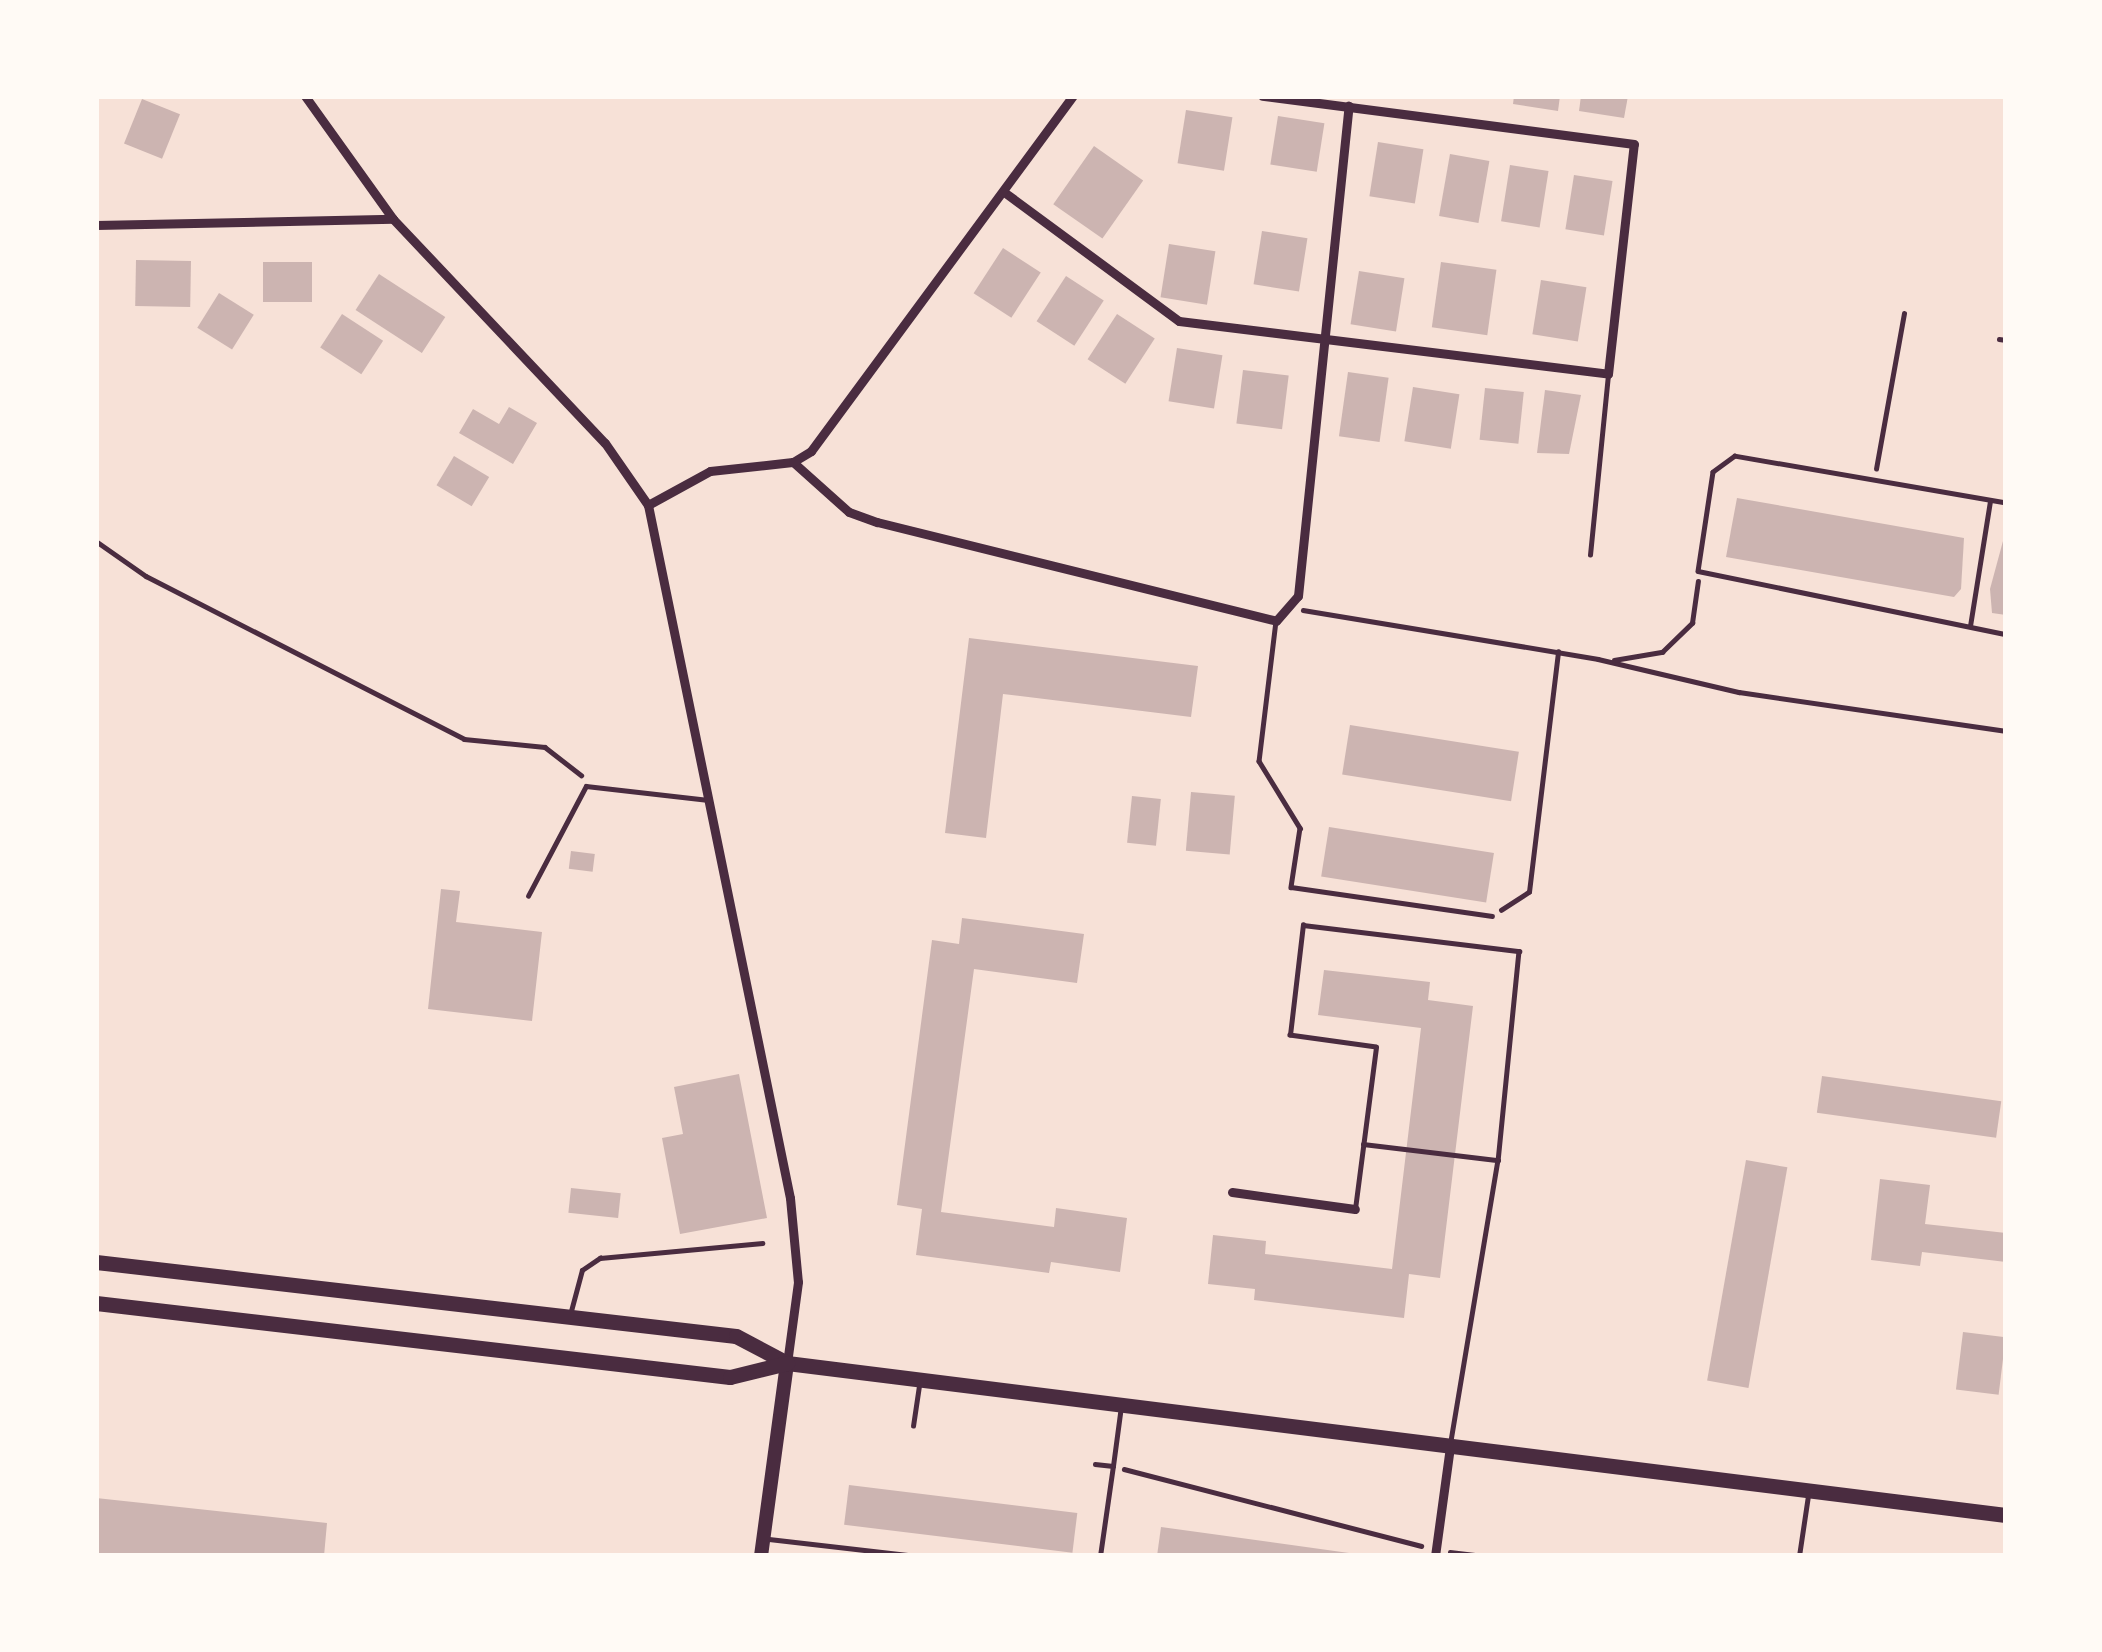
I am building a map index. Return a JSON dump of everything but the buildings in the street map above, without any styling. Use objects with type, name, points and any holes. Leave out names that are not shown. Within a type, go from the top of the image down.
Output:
[{"type":"highway","points":[[96,1262],[736,1336],[787,1363],[2006,1515]]},
{"type":"highway","points":[[96,1303],[730,1377],[787,1363]]},
{"type":"main road","points":[[761,1556],[787,1363]]},
{"type":"street","points":[[305,96],[393,219],[605,442],[647,505],[790,1198],[799,1282],[787,1363]]},
{"type":"street","points":[[647,505],[710,471],[794,462],[811,451],[1073,96]]},
{"type":"street","points":[[1004,192],[1179,321],[1318,344],[1608,374],[1634,144],[1350,101],[1262,96]]},
{"type":"street","points":[[794,462],[849,512],[877,522],[1276,621],[1298,596],[1318,344],[1350,101]]},
{"type":"street","points":[[96,226],[393,219]]},
{"type":"street","points":[[1232,1192],[1355,1209]]},
{"type":"street","points":[[1436,1553],[1450,1446]]},
{"type":"lane","points":[[1590,555],[1608,374]]},
{"type":"lane","points":[[2006,503],[1736,456],[1719,464],[1699,576],[2006,634]]},
{"type":"lane","points":[[1970,627],[1990,501]]},
{"type":"lane","points":[[1276,621],[1259,761],[1300,828],[1291,887],[1492,916]]},
{"type":"lane","points":[[528,896],[586,786],[709,800]]},
{"type":"lane","points":[[1355,1209],[1376,1047],[1290,1035],[1303,925],[1519,951],[1498,1160],[1450,1446]]},
{"type":"lane","points":[[1363,1144],[1498,1160]]},
{"type":"lane","points":[[569,1316],[582,1270],[600,1258],[762,1243]]},
{"type":"lane","points":[[913,1426],[920,1380]]},
{"type":"lane","points":[[1100,1556],[1121,1405]]},
{"type":"lane","points":[[1095,1464],[1113,1466]]},
{"type":"lane","points":[[1799,1556],[1808,1490]]},
{"type":"lane","points":[[763,1538],[916,1556]]},
{"type":"path","points":[[1874,480],[1904,314]]},
{"type":"path","points":[[96,541],[283,650],[464,739],[545,747],[578,770],[586,786]]},
{"type":"path","points":[[1608,661],[1662,652],[1692,623],[1699,576]]},
{"type":"path","points":[[1287,608],[1608,661],[1739,692],[2006,731]]},
{"type":"path","points":[[1492,916],[1529,892],[1558,652]]},
{"type":"path","points":[[1113,1466],[1436,1553],[1484,1556]]}]
